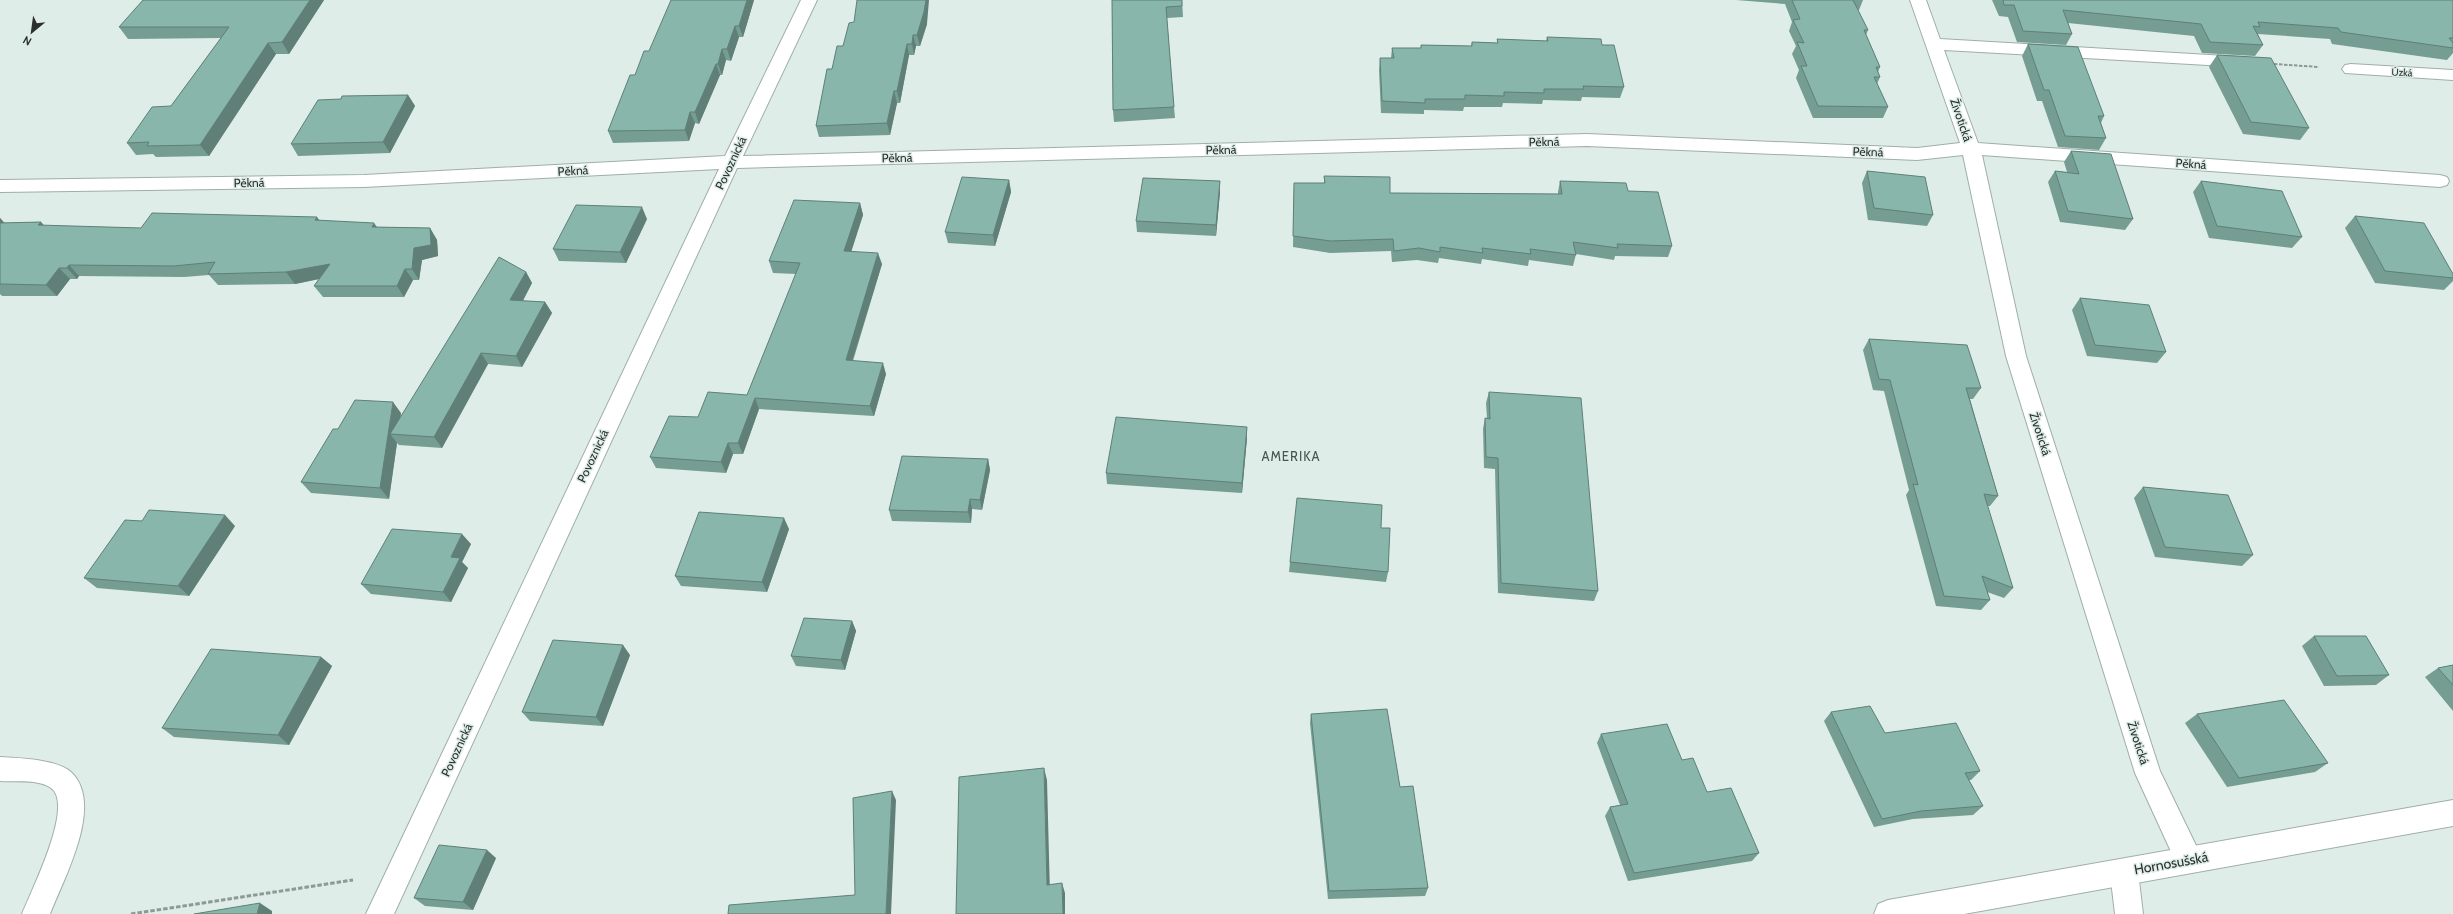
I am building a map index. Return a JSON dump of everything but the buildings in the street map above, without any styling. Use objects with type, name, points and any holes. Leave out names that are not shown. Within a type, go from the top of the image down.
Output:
[{"type":"street","name":"Povoznická","points":[[380,914],[730,162],[809,0]]},
{"type":"street","name":"Životická","points":[[1918,0],[1971,148],[2016,356],[2148,773],[2189,860]]},
{"type":"street","points":[[1934,44],[2262,63]]},
{"type":"street","name":"Úzká","points":[[2351,68],[2453,75]]},
{"type":"street","name":"Pěkná","points":[[0,186],[364,181],[730,162],[1588,140],[1917,154],[1971,148],[2440,181]]},
{"type":"street","points":[[0,769],[40,772],[61,780],[72,796],[71,824],[36,914]]},
{"type":"street","name":"Hornosušská","points":[[1888,914],[2453,813]]},
{"type":"street","points":[[2124,872],[2129,914]]},
{"type":"path","points":[[2262,63],[2351,68]]},
{"type":"path","points":[[131,914],[399,873]]},
{"type":"district","name":"AMERIKA","points":[[1291,456]]}]
